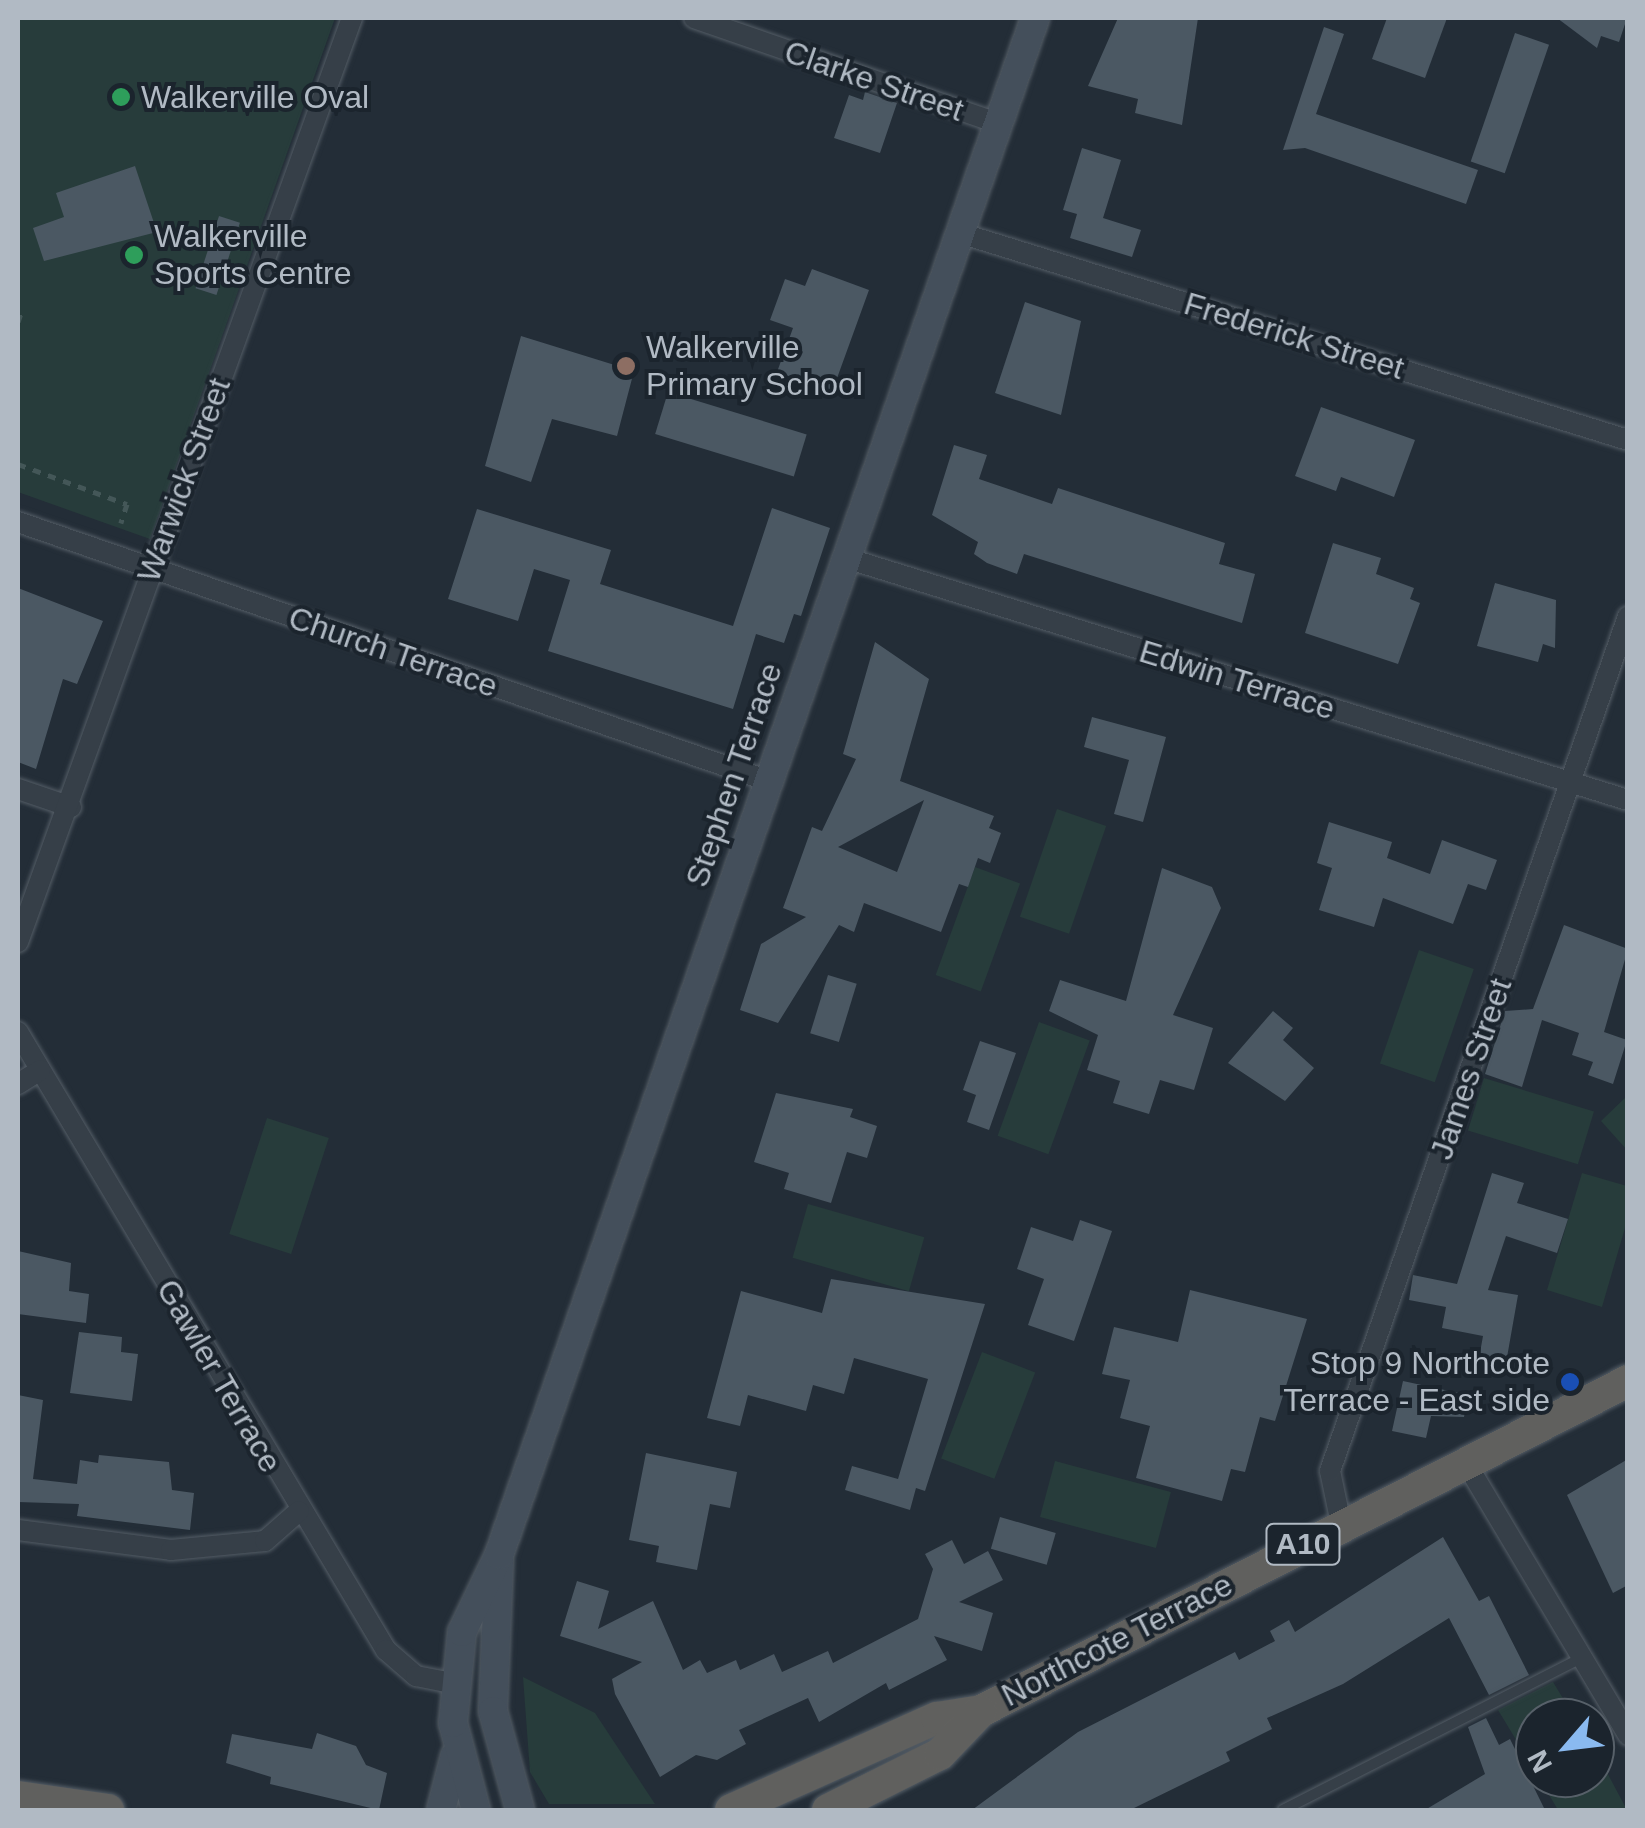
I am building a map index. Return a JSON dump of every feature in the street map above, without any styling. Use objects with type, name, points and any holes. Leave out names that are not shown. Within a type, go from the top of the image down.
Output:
[{"type":"highway","name":"Northcote Terrace","points":[[731,1810],[937,1718],[981,1710],[1628,1381]]},
{"type":"highway","name":"Northcote Terrace","points":[[828,1810],[940,1754],[981,1710]]},
{"type":"highway","points":[[18,1798],[108,1810]]},
{"type":"main road","name":"Stephen Terrace","points":[[476,1810],[456,1749],[452,1682],[467,1618],[499,1554],[1035,18]]},
{"type":"main road","name":"Stephen Terrace","points":[[499,1554],[494,1711],[520,1810]]},
{"type":"main road","points":[[441,1810],[456,1749]]},
{"type":"street","name":"Warwick Street","points":[[18,942],[71,808],[151,569],[352,18]]},
{"type":"street","name":"Clarke Street","points":[[694,18],[998,123]]},
{"type":"street","name":"Frederick Street","points":[[960,232],[1628,440]]},
{"type":"street","name":"Church Terrace","points":[[18,522],[769,781]]},
{"type":"street","name":"Edwin Terrace","points":[[846,558],[1628,800]]},
{"type":"street","name":"James Street","points":[[1341,1524],[1330,1471],[1628,616]]},
{"type":"street","points":[[18,789],[71,808]]},
{"type":"street","name":"Gawler Terrace","points":[[18,1032],[299,1511],[397,1664],[452,1682]]},
{"type":"street","points":[[18,1084],[40,1070]]},
{"type":"street","points":[[1466,1463],[1628,1735]]},
{"type":"street","points":[[18,1530],[171,1550],[265,1541],[299,1511]]},
{"type":"lane","points":[[1283,1810],[1581,1658]]},
{"type":"path","points":[[18,322],[22,310]]},
{"type":"path","points":[[18,464],[127,504],[121,523]]},
{"type":"green space","name":"Walkerville Sports Centre","points":[[18,18],[335,18],[150,539],[18,492]]},
{"type":"green space","points":[[1057,809],[1106,826],[1069,934],[1020,917]]},
{"type":"green space","points":[[975,867],[1020,883],[981,991],[936,975]]},
{"type":"green space","points":[[1419,950],[1474,969],[1435,1082],[1380,1063]]},
{"type":"green space","points":[[1039,1022],[1090,1040],[1048,1154],[998,1136]]},
{"type":"green space","points":[[1484,1078],[1594,1112],[1578,1164],[1468,1131]]},
{"type":"green space","points":[[1627,1096],[1627,1150],[1601,1121]]},
{"type":"green space","points":[[267,1118],[329,1138],[291,1254],[229,1234]]},
{"type":"green space","points":[[1582,1173],[1627,1186],[1627,1221],[1602,1307],[1547,1290]]},
{"type":"green space","points":[[808,1204],[924,1237],[909,1291],[793,1258]]},
{"type":"green space","points":[[982,1352],[1035,1372],[994,1479],[941,1458]]},
{"type":"green space","points":[[1055,1461],[1171,1492],[1156,1548],[1040,1517]]},
{"type":"green space","points":[[523,1677],[595,1713],[655,1804],[549,1804],[530,1772]]},
{"type":"green space","points":[[1553,1682],[1563,1698],[1522,1698]]},
{"type":"green space","points":[[1515,1701],[1515,1738],[1498,1710]]},
{"type":"green space","points":[[1615,1788],[1627,1810],[1558,1810],[1551,1798],[1615,1798]]},
{"type":"building","points":[[1118,18],[1198,18],[1182,125],[1135,113],[1138,99],[1088,86]]},
{"type":"building","points":[[1387,18],[1447,18],[1425,78],[1372,59]]},
{"type":"building","points":[[1557,18],[1627,18],[1619,42],[1601,36],[1597,48]]},
{"type":"building","points":[[1324,27],[1344,34],[1316,114],[1478,170],[1466,204],[1305,148],[1283,150]]},
{"type":"building","points":[[1515,33],[1549,45],[1505,173],[1471,162]]},
{"type":"building","points":[[865,92],[897,103],[880,153],[834,138],[849,95],[863,100]]},
{"type":"building","points":[[1082,148],[1121,160],[1103,218],[1141,230],[1132,257],[1070,238],[1077,214],[1063,210]]},
{"type":"building","points":[[135,166],[157,232],[44,261],[33,228],[64,217],[56,193]]},
{"type":"building","points":[[219,216],[240,223],[216,295],[196,288]]},
{"type":"building","points":[[812,269],[869,290],[832,392],[777,372],[793,328],[770,320],[785,279],[805,286]]},
{"type":"building","points":[[1025,302],[1081,321],[1061,415],[995,393]]},
{"type":"building","points":[[521,336],[634,371],[617,436],[552,419],[531,482],[485,466]]},
{"type":"building","points":[[668,392],[807,434],[794,476],[655,434]]},
{"type":"building","points":[[1321,407],[1415,440],[1394,497],[1341,477],[1336,491],[1295,476]]},
{"type":"building","points":[[954,445],[987,455],[979,479],[1052,504],[1058,488],[1225,543],[1219,564],[1255,574],[1242,623],[1024,554],[1017,574],[987,563],[974,554],[978,542],[932,515]]},
{"type":"building","points":[[772,508],[830,528],[801,616],[794,614],[784,643],[756,634],[733,709],[548,651],[570,580],[534,569],[518,621],[448,599],[477,509],[611,550],[600,584],[733,626]]},
{"type":"building","points":[[1333,543],[1381,558],[1376,574],[1414,588],[1410,599],[1420,603],[1398,664],[1305,633]]},
{"type":"building","points":[[1495,583],[1556,600],[1555,648],[1543,644],[1538,662],[1477,646]]},
{"type":"building","points":[[18,588],[103,621],[77,684],[63,679],[36,769],[18,762]]},
{"type":"building","points":[[875,642],[929,679],[900,781],[994,816],[989,828],[1001,833],[990,863],[978,858],[968,887],[959,884],[941,932],[864,903],[854,932],[839,925],[778,1023],[740,1010],[761,944],[806,917],[783,908],[812,827],[822,831],[856,759],[843,754]],"holes":[[[924,800],[897,872],[838,847]]]},
{"type":"building","points":[[1092,717],[1166,737],[1143,822],[1114,814],[1129,760],[1084,747]]},
{"type":"building","points":[[1329,822],[1392,842],[1387,858],[1430,874],[1442,840],[1497,860],[1486,890],[1468,884],[1453,924],[1383,898],[1374,927],[1319,910],[1332,868],[1317,863]]},
{"type":"building","points":[[1162,868],[1212,887],[1221,908],[1173,1015],[1213,1028],[1194,1090],[1160,1080],[1149,1114],[1113,1103],[1120,1081],[1087,1070],[1098,1035],[1049,1011],[1060,980],[1126,1001]]},
{"type":"building","points":[[1564,925],[1628,949],[1604,1032],[1627,1040],[1613,1084],[1588,1075],[1593,1062],[1572,1055],[1579,1033],[1542,1020],[1522,1087],[1485,1074],[1505,1011],[1533,1009]]},
{"type":"building","points":[[828,975],[857,984],[839,1042],[810,1033]]},
{"type":"building","points":[[1273,1011],[1293,1028],[1283,1040],[1314,1068],[1285,1101],[1228,1063]]},
{"type":"building","points":[[980,1041],[1016,1053],[989,1130],[967,1122],[976,1095],[963,1090]]},
{"type":"building","points":[[776,1093],[853,1109],[850,1117],[877,1126],[867,1158],[847,1152],[831,1203],[784,1189],[789,1173],[754,1162]]},
{"type":"building","points":[[1492,1173],[1524,1183],[1517,1203],[1568,1219],[1557,1253],[1506,1236],[1488,1290],[1518,1295],[1506,1363],[1479,1358],[1483,1336],[1442,1328],[1446,1307],[1409,1300],[1413,1275],[1457,1284]]},
{"type":"building","points":[[1080,1220],[1112,1231],[1074,1341],[1028,1325],[1044,1279],[1017,1269],[1031,1227],[1073,1241]]},
{"type":"building","points":[[18,1251],[71,1263],[69,1291],[89,1294],[86,1323],[18,1314]]},
{"type":"building","points":[[831,1279],[985,1304],[925,1491],[916,1488],[910,1510],[845,1490],[852,1466],[898,1479],[928,1379],[854,1358],[844,1394],[813,1385],[806,1411],[748,1395],[740,1426],[707,1418],[741,1291],[822,1313]]},
{"type":"building","points":[[1190,1290],[1307,1319],[1275,1421],[1260,1417],[1245,1472],[1231,1469],[1222,1501],[1136,1478],[1150,1426],[1120,1418],[1130,1380],[1102,1374],[1114,1327],[1178,1342]]},
{"type":"building","points":[[79,1332],[122,1337],[121,1352],[138,1354],[132,1401],[70,1393]]},
{"type":"building","points":[[1403,1381],[1468,1395],[1464,1417],[1431,1416],[1426,1438],[1392,1431]]},
{"type":"building","points":[[18,1395],[43,1400],[33,1479],[77,1484],[80,1460],[98,1463],[99,1455],[169,1462],[172,1490],[194,1493],[190,1530],[77,1516],[79,1504],[18,1502]]},
{"type":"building","points":[[646,1453],[737,1472],[730,1508],[710,1504],[697,1570],[656,1562],[659,1546],[629,1540]]},
{"type":"building","points":[[1628,1459],[1628,1585],[1613,1593],[1567,1495]]},
{"type":"building","points":[[1000,1517],[1056,1533],[1047,1565],[991,1549]]},
{"type":"building","points":[[1443,1537],[1479,1601],[1489,1596],[1529,1675],[1489,1695],[1449,1618],[1343,1684],[1267,1718],[1272,1729],[1226,1752],[1230,1761],[1130,1810],[972,1810],[1078,1732],[1235,1652],[1239,1660],[1275,1641],[1270,1631],[1289,1620],[1295,1632]]},
{"type":"building","points":[[952,1540],[964,1564],[988,1551],[1003,1580],[959,1602],[993,1613],[982,1651],[934,1636],[947,1660],[889,1690],[886,1683],[819,1722],[808,1698],[739,1730],[746,1744],[717,1760],[696,1755],[660,1777],[615,1694],[612,1679],[642,1662],[560,1636],[577,1581],[609,1591],[598,1629],[653,1601],[683,1670],[700,1660],[707,1673],[736,1660],[740,1670],[774,1654],[782,1672],[828,1651],[833,1663],[918,1619],[933,1569],[925,1554]]},
{"type":"building","points":[[1486,1718],[1499,1745],[1510,1739],[1515,1749],[1515,1798],[1539,1798],[1545,1810],[1425,1810],[1485,1774],[1468,1727]]},
{"type":"building","points":[[317,1733],[356,1746],[366,1765],[387,1773],[379,1810],[270,1784],[271,1777],[226,1763],[232,1734],[312,1749]]},
{"type":"place","name":"Walkerville Oval","points":[[121,97]]},
{"type":"place","name":"Walkerville Sports Centre","points":[[134,255]]},
{"type":"place","name":"Walkerville Primary School","points":[[626,366]]},
{"type":"place","name":"Stop 9 Northcote Terrace - East side","points":[[1570,1382]]}]
